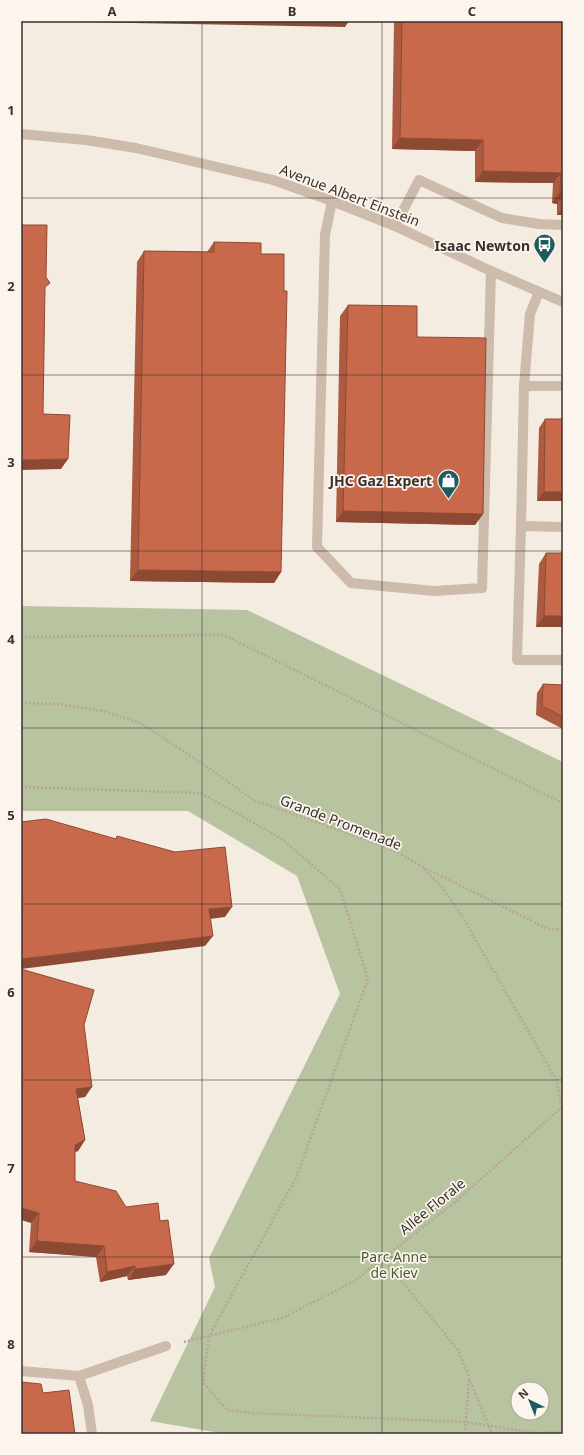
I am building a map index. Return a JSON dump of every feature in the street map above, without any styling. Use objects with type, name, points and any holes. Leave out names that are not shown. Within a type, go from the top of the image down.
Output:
[{"type":"street","name":"Avenue Albert Einstein","points":[[21,134],[86,140],[136,148],[273,180],[332,200],[395,226],[491,271],[563,302]]},
{"type":"street","points":[[395,226],[419,180],[502,218],[539,224],[563,225]]},
{"type":"street","points":[[332,200],[325,235],[317,547],[351,583],[434,591],[482,588],[491,271]]},
{"type":"street","points":[[539,292],[530,314],[524,386],[517,660],[563,660]]},
{"type":"street","points":[[524,386],[563,386]]},
{"type":"street","points":[[521,526],[563,527]]},
{"type":"street","points":[[21,1371],[79,1376],[166,1346]]},
{"type":"street","points":[[79,1376],[88,1405],[92,1434]]},
{"type":"path","points":[[21,637],[224,635],[563,803]]},
{"type":"path","name":"Grande Promenade","points":[[21,703],[57,704],[104,711],[142,724],[206,766],[253,800],[392,849],[420,866],[441,886],[471,934],[557,1081],[562,1108]]},
{"type":"path","points":[[21,787],[201,793],[282,839],[340,889],[368,979],[296,1178],[209,1336],[203,1382],[227,1410],[252,1413],[466,1422],[535,1433],[563,1432]]},
{"type":"path","points":[[420,866],[548,929],[563,930]]},
{"type":"path","name":"Allée Florale","points":[[166,1346],[282,1318],[353,1282],[454,1203],[562,1108]]},
{"type":"path","points":[[382,1259],[458,1350],[492,1434]]},
{"type":"path","points":[[465,1434],[469,1376]]},
{"type":"green space","name":"Parc Anne de Kiev","points":[[21,606],[247,610],[563,762],[563,1434],[226,1434],[150,1421],[215,1287],[209,1258],[340,994],[297,876],[188,811],[21,811]]},
{"type":"building","points":[[402,21],[563,21],[563,193],[560,192],[561,173],[483,171],[483,140],[400,138]]},
{"type":"building","points":[[21,225],[47,225],[46,277],[50,283],[45,287],[43,414],[70,415],[68,459],[21,460]]},
{"type":"building","points":[[214,242],[261,243],[261,254],[284,254],[284,291],[287,291],[281,572],[138,570],[144,251],[214,252]]},
{"type":"building","points":[[348,305],[417,306],[417,337],[486,338],[483,514],[343,511]]},
{"type":"building","points":[[545,419],[563,419],[563,492],[544,492]]},
{"type":"building","points":[[546,553],[563,553],[563,616],[544,616]]},
{"type":"building","points":[[543,684],[563,685],[563,717],[542,706]]},
{"type":"building","points":[[46,819],[116,839],[117,836],[175,852],[225,847],[232,907],[209,909],[213,936],[21,959],[21,822]]},
{"type":"building","points":[[21,969],[94,990],[84,1025],[92,1087],[76,1089],[85,1140],[75,1145],[75,1181],[116,1191],[126,1207],[158,1203],[160,1221],[168,1220],[174,1264],[135,1269],[135,1266],[107,1272],[104,1246],[37,1241],[39,1213],[21,1208]]},
{"type":"building","points":[[21,1382],[41,1384],[43,1393],[69,1390],[75,1434],[21,1434]]},
{"type":"place","name":"Isaac Newton","points":[[545,264]]},
{"type":"place","name":"JHC Gaz Expert","points":[[448,500]]}]
